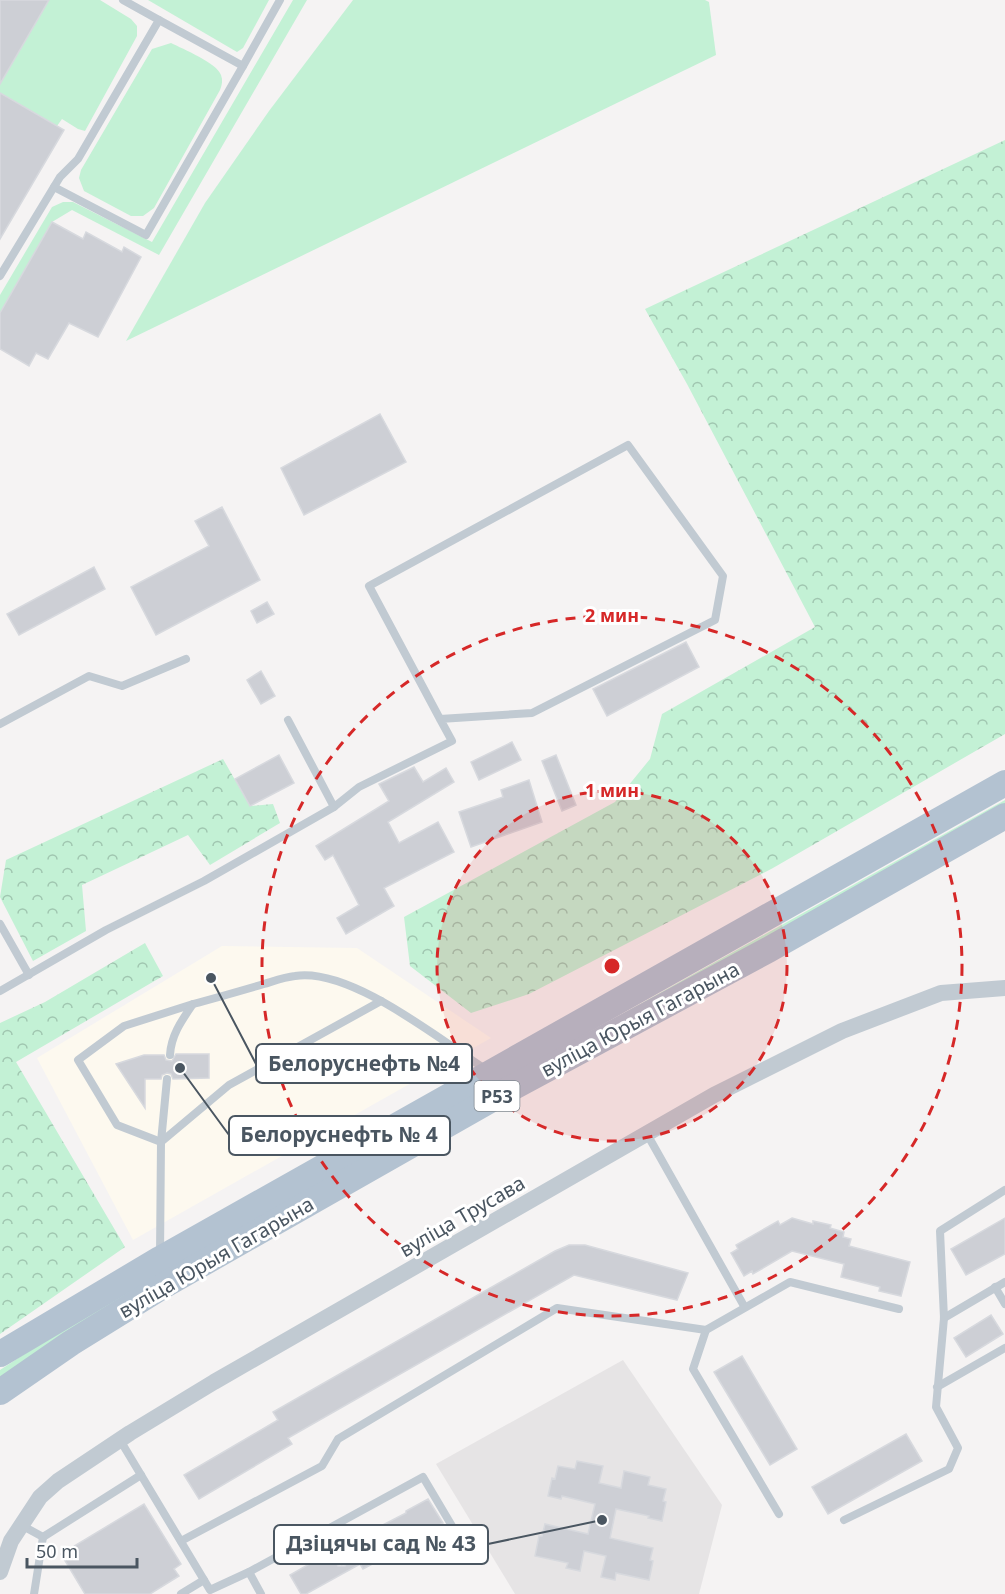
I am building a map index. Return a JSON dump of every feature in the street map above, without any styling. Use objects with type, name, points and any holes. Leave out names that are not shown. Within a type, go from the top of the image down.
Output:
[{"type":"main road","name":"вуліца Юрыя Гагарына","points":[[0,1354],[160,1259],[1005,783]]},
{"type":"main road","name":"вуліца Юрыя Гагарына","points":[[0,1392],[71,1343],[163,1286],[496,1097],[768,950],[1005,816]]},
{"type":"street","name":"вуліца Трусава","points":[[0,1572],[10,1541],[40,1497],[58,1481],[125,1436],[214,1382],[714,1095],[842,1031],[941,993],[1005,988]]},
{"type":"lane","points":[[123,0],[243,66]]},
{"type":"lane","points":[[54,187],[146,235],[280,0]]},
{"type":"lane","points":[[0,276],[60,177],[78,159],[159,21]]},
{"type":"lane","points":[[0,991],[106,930],[204,881],[334,807],[359,787],[452,741],[440,719],[369,586],[628,445],[723,576],[715,620],[532,713],[440,719]]},
{"type":"lane","points":[[0,724],[89,676],[122,686],[186,659]]},
{"type":"lane","points":[[288,720],[334,807]]},
{"type":"lane","points":[[0,924],[29,975]]},
{"type":"lane","points":[[161,1142],[117,1125],[78,1060],[124,1026],[296,975],[319,977],[340,983],[381,1001],[429,1029],[468,1058],[493,1073]]},
{"type":"lane","points":[[161,1142],[229,1085],[381,1001]]},
{"type":"lane","points":[[170,1054],[171,1044],[180,1024],[193,1004]]},
{"type":"lane","points":[[160,1259],[158,1228],[161,1142],[167,1079]]},
{"type":"lane","points":[[647,1134],[744,1306]]},
{"type":"lane","points":[[844,1520],[949,1469],[958,1448],[936,1407],[944,1318],[940,1231],[1005,1190]]},
{"type":"lane","points":[[779,1514],[693,1369],[706,1330],[744,1306],[790,1282],[899,1309]]},
{"type":"lane","points":[[944,1318],[1005,1282]]},
{"type":"lane","points":[[995,1287],[1005,1304]]},
{"type":"lane","points":[[181,1541],[322,1466],[338,1439],[557,1308],[706,1330]]},
{"type":"lane","points":[[938,1387],[1005,1348]]},
{"type":"lane","points":[[125,1436],[141,1475],[210,1590],[249,1572],[423,1477],[468,1552],[485,1544]]},
{"type":"lane","points":[[34,1594],[43,1537],[141,1475]]},
{"type":"lane","points":[[21,1525],[43,1537]]},
{"type":"lane","points":[[326,1530],[342,1561]]},
{"type":"lane","points":[[249,1572],[261,1594]]},
{"type":"lane","points":[[181,1594],[204,1580]]},
{"type":"shaded area","points":[[222,946],[357,948],[491,1038],[133,1240],[37,1058]]},
{"type":"shaded area","points":[[623,1360],[722,1505],[699,1594],[515,1594],[436,1464]]},
{"type":"green space","points":[[49,0],[100,0],[131,19],[137,26],[137,36],[85,131],[62,119],[57,126],[0,93],[0,83]]},
{"type":"green space","points":[[148,0],[269,0],[243,48],[237,52]]},
{"type":"green space","points":[[293,0],[307,0],[159,255],[72,210],[52,222],[0,313],[0,295],[52,207],[63,202],[73,202],[152,242]]},
{"type":"green space","points":[[353,0],[705,0],[709,2],[716,55],[126,341],[205,203],[269,111]]},
{"type":"green space","points":[[171,43],[199,57],[218,70],[222,84],[154,208],[143,216],[131,216],[84,191],[79,178],[81,170],[152,49]]},
{"type":"green space","points":[[1005,140],[1005,734],[773,868],[529,994],[471,1013],[410,966],[404,917],[615,802],[650,759],[662,714],[815,627],[645,309]]},
{"type":"green space","points":[[223,759],[250,806],[273,804],[280,823],[210,865],[188,835],[82,885],[86,931],[33,961],[0,897],[6,860]]},
{"type":"green space","points":[[1005,800],[1005,805],[0,1380],[0,1370],[84,1315]]},
{"type":"green space","points":[[145,943],[163,976],[16,1062],[125,1247],[0,1334],[0,1023],[45,1002]]},
{"type":"building","points":[[0,0],[49,0],[0,84]]},
{"type":"building","points":[[0,93],[64,130],[0,239]]},
{"type":"building","points":[[52,222],[83,239],[86,232],[122,252],[124,247],[141,257],[98,337],[69,323],[48,359],[36,353],[29,366],[0,349],[0,313]]},
{"type":"building","points":[[380,414],[406,462],[304,515],[281,468]]},
{"type":"building","points":[[222,507],[260,580],[156,635],[131,587],[209,546],[195,521]]},
{"type":"building","points":[[94,567],[105,589],[19,635],[7,614]]},
{"type":"building","points":[[267,602],[274,614],[257,623],[251,611]]},
{"type":"building","points":[[686,642],[699,667],[607,716],[593,689]]},
{"type":"building","points":[[261,671],[275,696],[261,704],[247,680]]},
{"type":"building","points":[[512,742],[521,760],[479,780],[471,762]]},
{"type":"building","points":[[279,755],[294,783],[250,806],[235,779]]},
{"type":"building","points":[[556,755],[576,805],[562,811],[542,761]]},
{"type":"building","points":[[414,767],[423,782],[446,768],[454,782],[388,822],[399,843],[438,822],[454,852],[384,888],[394,906],[346,934],[337,918],[359,905],[333,855],[325,860],[316,846],[389,801],[379,784]]},
{"type":"building","points":[[529,780],[542,822],[471,847],[459,812],[503,797],[501,790]]},
{"type":"building","points":[[176,1054],[209,1054],[209,1078],[173,1079],[171,1074],[167,1073],[162,1075],[161,1079],[145,1079],[145,1108],[116,1064],[144,1055],[164,1055],[166,1060],[172,1061]]},
{"type":"building","points":[[792,1218],[813,1224],[813,1221],[831,1225],[830,1228],[844,1232],[843,1237],[851,1239],[849,1246],[910,1262],[901,1296],[879,1291],[880,1287],[841,1277],[844,1264],[792,1251],[753,1274],[752,1271],[744,1276],[731,1253],[738,1249],[736,1245],[778,1221],[780,1225]]},
{"type":"building","points":[[1005,1218],[1005,1254],[966,1275],[951,1249]]},
{"type":"building","points":[[569,1245],[585,1245],[688,1273],[677,1300],[574,1275],[288,1438],[292,1444],[199,1499],[184,1475],[278,1420],[273,1412]]},
{"type":"building","points":[[991,1315],[1003,1334],[966,1357],[954,1338]]},
{"type":"building","points":[[742,1356],[797,1449],[770,1465],[714,1372]]},
{"type":"building","points":[[906,1434],[922,1461],[828,1514],[812,1487]]},
{"type":"building","points":[[577,1461],[603,1466],[599,1483],[621,1488],[624,1471],[650,1477],[648,1485],[666,1489],[662,1521],[616,1509],[610,1538],[653,1548],[649,1580],[616,1573],[615,1580],[601,1577],[606,1556],[584,1551],[580,1571],[566,1568],[568,1563],[535,1556],[539,1536],[542,1536],[545,1524],[588,1534],[595,1504],[562,1496],[561,1499],[548,1496],[552,1478],[555,1479],[558,1466],[575,1469]]},
{"type":"building","points":[[428,1499],[443,1523],[412,1539],[414,1542],[363,1569],[360,1564],[306,1594],[301,1594],[290,1575],[330,1552],[338,1566],[345,1566],[348,1561],[342,1546]]},
{"type":"building","points":[[144,1504],[181,1564],[174,1569],[179,1576],[150,1594],[85,1594],[61,1554]]},
{"type":"place","name":"Белоруснефть №4","points":[[211,978]]},
{"type":"place","name":"Белоруснефть № 4","points":[[180,1068]]},
{"type":"place","name":"Дзіцячы сад № 43","points":[[602,1520]]}]
